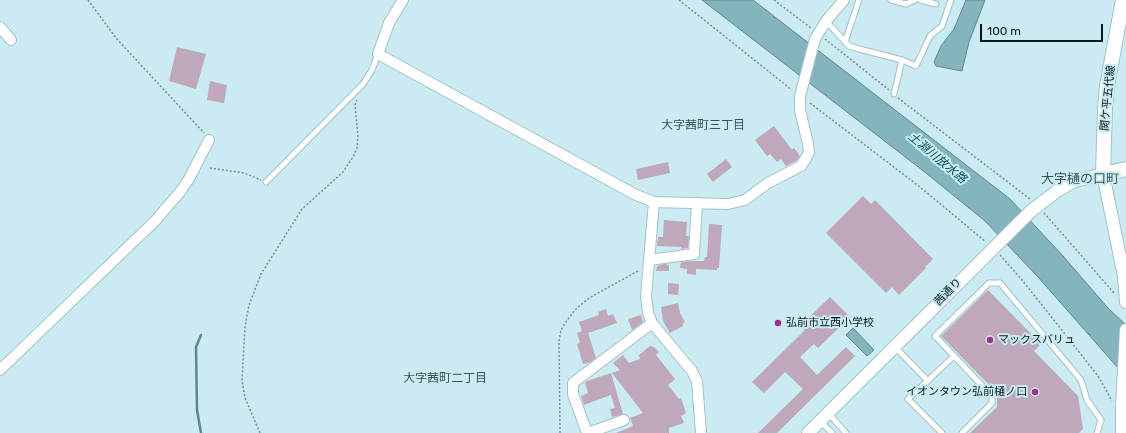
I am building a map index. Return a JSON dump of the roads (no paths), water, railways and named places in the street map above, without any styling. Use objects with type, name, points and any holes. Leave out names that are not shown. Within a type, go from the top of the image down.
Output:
[{"type":"main road","name":"関ケ平五代線","points":[[1103,174],[1107,86],[1123,0]]},
{"type":"main road","points":[[1103,174],[1126,169]]},
{"type":"street","points":[[403,0],[389,23],[378,54],[636,195],[654,202],[728,204],[745,200],[768,183],[801,166],[806,158],[809,152],[800,110],[801,92],[816,36],[826,21],[844,0]]},
{"type":"street","points":[[0,27],[11,40]]},
{"type":"street","points":[[1,368],[154,222],[180,192],[189,179],[209,140]]},
{"type":"street","points":[[1103,174],[1124,276],[1123,300]]},
{"type":"street","name":"茜通り","points":[[808,433],[1034,208],[1072,182],[1103,174]]},
{"type":"street","points":[[654,202],[646,296],[648,313],[652,323],[692,370],[697,381],[701,433]]},
{"type":"street","points":[[649,263],[694,254],[697,203]]},
{"type":"street","points":[[624,420],[588,433],[573,394],[573,383],[652,323]]},
{"type":"street","points":[[1122,433],[1126,330]]},
{"type":"lane","points":[[845,42],[859,0]]},
{"type":"lane","points":[[891,0],[906,4],[915,0]]},
{"type":"lane","points":[[920,0],[936,4]]},
{"type":"lane","points":[[826,21],[849,46],[902,60],[916,66],[930,36],[942,26],[951,0]]},
{"type":"lane","points":[[266,182],[363,84],[372,70],[378,54]]},
{"type":"lane","points":[[894,94],[902,60]]},
{"type":"lane","points":[[962,433],[992,403],[992,396],[934,336],[989,283],[1000,283],[1081,380],[1087,400],[1101,420],[1097,433]]},
{"type":"lane","points":[[894,346],[928,380]]},
{"type":"lane","points":[[942,433],[908,399],[954,356]]},
{"type":"lane","points":[[824,417],[832,433]]},
{"type":"lane","points":[[824,417],[846,433]]},
{"type":"water","name":"土淵川放水路","points":[[702,0],[753,0],[1010,199],[1063,256],[1108,308],[1126,325],[1126,377],[1038,277],[985,221],[926,173]]},
{"type":"water","points":[[966,0],[985,0],[969,42],[962,71],[936,66],[934,62],[941,46],[954,29]]},
{"type":"water","points":[[853,328],[874,350],[867,356],[846,335]]},
{"type":"waterway","points":[[201,335],[196,347],[197,410],[201,433]]},
{"type":"place","name":"弘前市立西小学校","points":[[778,323]]},
{"type":"place","name":"マックスバリュ","points":[[990,340]]},
{"type":"place","name":"イオンタウン弘前樋ノ口","points":[[1035,392]]},
{"type":"district","name":"大字茜町三丁目","points":[[703,126]]},
{"type":"district","name":"大字樋の口町","points":[[1080,179]]},
{"type":"district","name":"大字茜町二丁目","points":[[445,379]]}]
